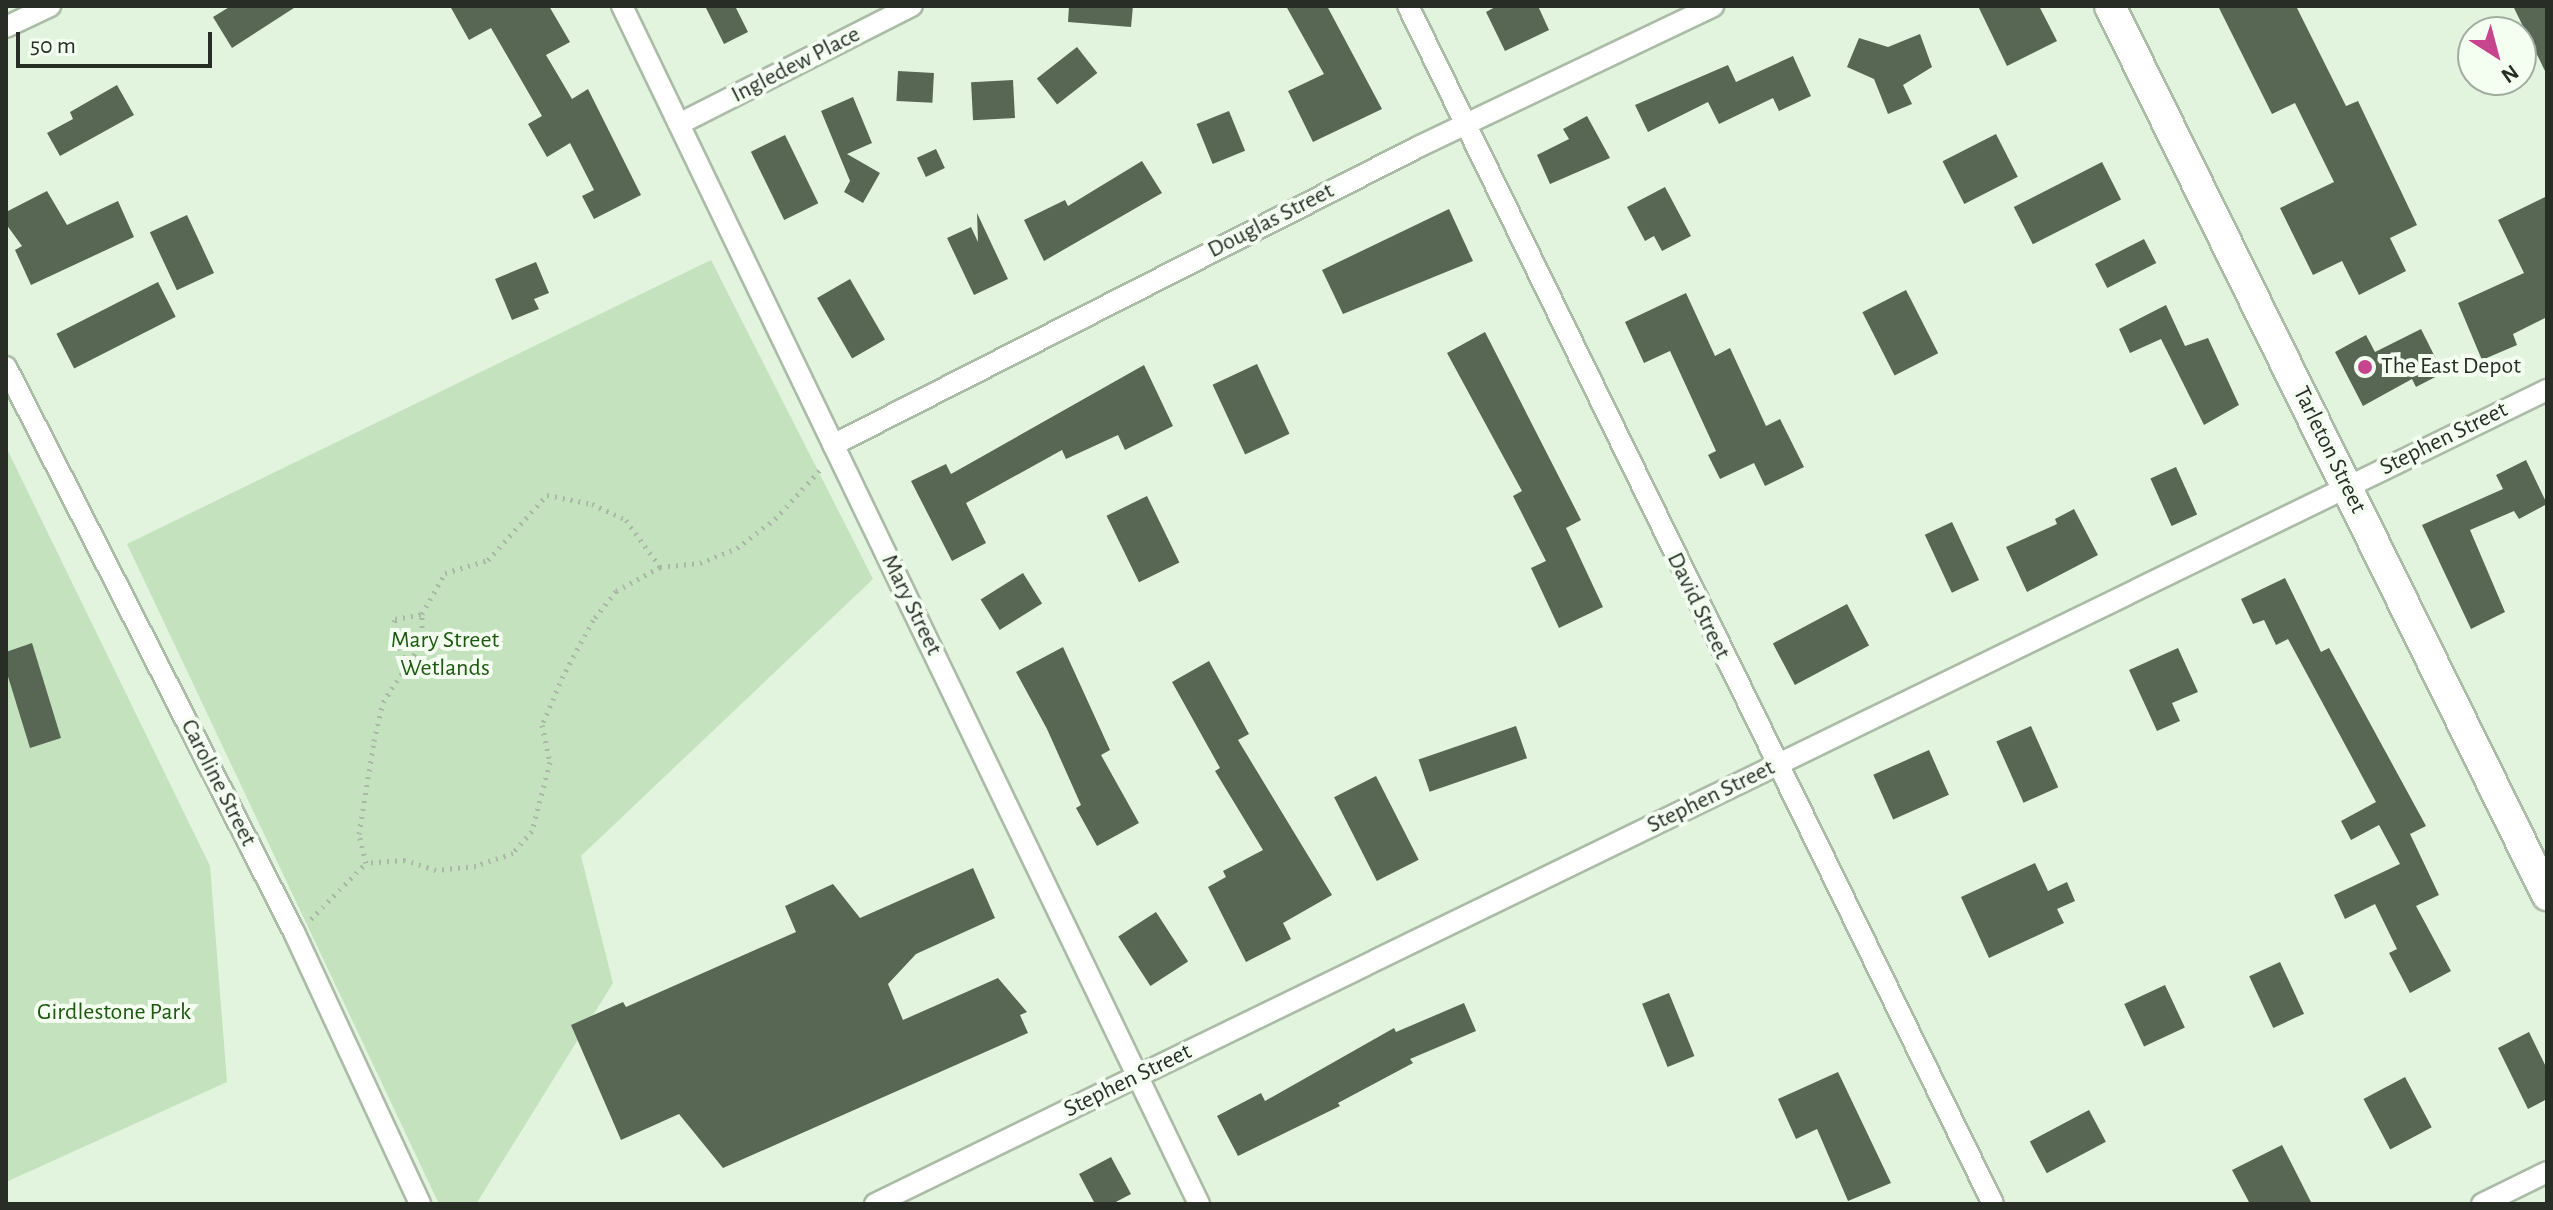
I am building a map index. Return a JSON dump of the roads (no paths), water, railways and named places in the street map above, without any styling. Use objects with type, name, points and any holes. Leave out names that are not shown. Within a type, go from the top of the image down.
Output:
[{"type":"main road","name":"Tarleton Street","points":[[2110,6],[2547,895]]},
{"type":"street","points":[[6,27],[50,6]]},
{"type":"street","name":"Mary Street","points":[[622,6],[1199,1204]]},
{"type":"street","name":"Ingledew Place","points":[[679,124],[912,6]]},
{"type":"street","name":"David Street","points":[[1408,6],[1775,765],[1993,1204]]},
{"type":"street","name":"Douglas Street","points":[[833,445],[1465,125],[1713,6]]},
{"type":"street","name":"Caroline Street","points":[[6,367],[294,932],[420,1204]]},
{"type":"street","name":"Stephen Street","points":[[875,1204],[2547,390]]},
{"type":"street","points":[[2482,1204],[2547,1172]]},
{"type":"place","name":"The East Depot","points":[[2365,367]]},
{"type":"park label","name":"Mary Street Wetlands","points":[[445,655]]},
{"type":"park label","name":"Girdlestone Park","points":[[114,1013]]}]
